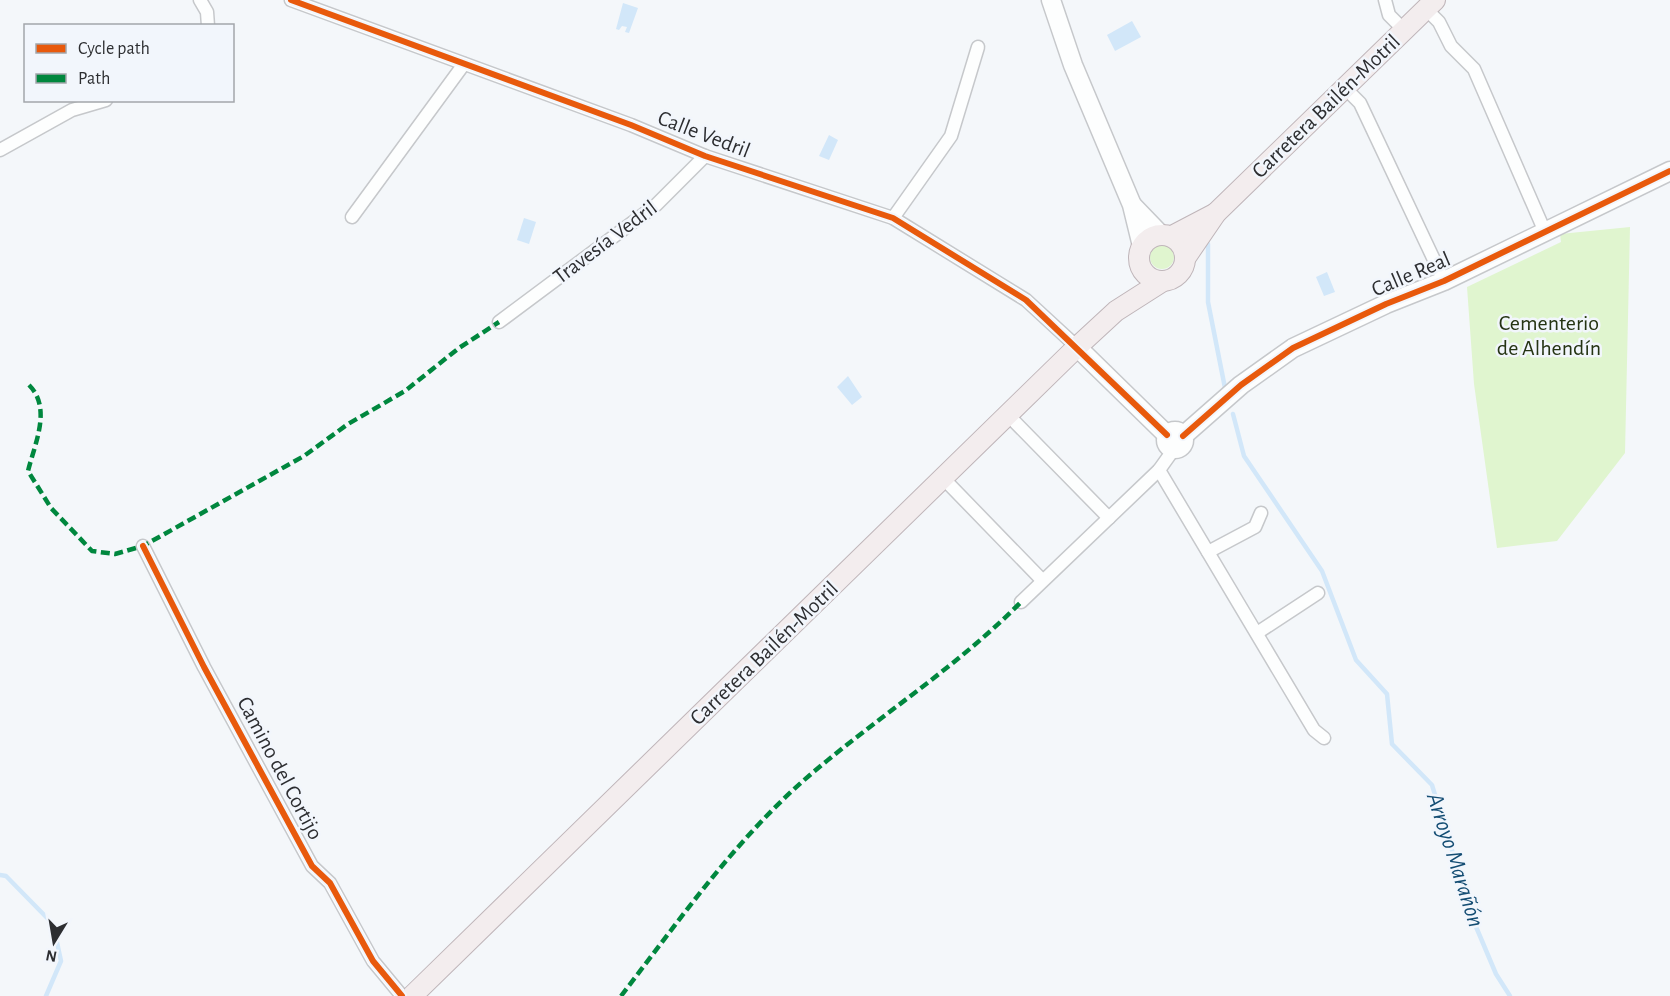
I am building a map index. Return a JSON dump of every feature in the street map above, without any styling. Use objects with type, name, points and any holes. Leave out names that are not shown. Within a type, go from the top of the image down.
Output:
[{"type":"main road","name":"Carretera Bailén-Motril","points":[[1186,257],[1216,213],[1431,4]]},
{"type":"main road","name":"Carretera Bailén-Motril","points":[[1166,235],[1216,213]]},
{"type":"main road","points":[[1166,235],[1181,244],[1186,257],[1184,268],[1178,276],[1163,281],[1148,277],[1141,256],[1149,238],[1166,235]]},
{"type":"main road","name":"Carretera Bailén-Motril","points":[[1116,311],[1141,256]]},
{"type":"main road","name":"Carretera Bailén-Motril","points":[[412,996],[1077,347],[1116,311],[1163,281]]},
{"type":"street","points":[[200,0],[207,12],[208,24]]},
{"type":"street","name":"Calle Vedril","points":[[291,0],[631,125],[705,156],[893,218],[1026,300],[1077,347]]},
{"type":"street","points":[[1051,0],[1073,65],[1132,205],[1141,256]]},
{"type":"street","points":[[1385,0],[1389,15],[1404,30]]},
{"type":"street","points":[[1431,4],[1451,46],[1474,69],[1545,232]]},
{"type":"street","points":[[893,218],[951,136],[978,47]]},
{"type":"street","points":[[352,217],[464,64]]},
{"type":"street","points":[[1345,87],[1360,103],[1444,281]]},
{"type":"street","points":[[0,150],[72,110],[99,102]]},
{"type":"street","name":"Travesía Vedril","points":[[499,322],[656,205],[705,156]]},
{"type":"street","name":"Calle Real","points":[[1175,440],[1241,386],[1293,348],[1386,304],[1444,281],[1670,171]]},
{"type":"street","points":[[1132,205],[1166,235]]},
{"type":"street","points":[[1022,602],[1042,580],[1159,470],[1175,440],[1077,347]]},
{"type":"street","points":[[1008,415],[1109,518]]},
{"type":"street","points":[[1159,470],[1314,730],[1324,738]]},
{"type":"street","points":[[943,478],[1042,580]]},
{"type":"street","points":[[1208,552],[1255,527],[1261,513]]},
{"type":"street","name":"Camino del Cortijo","points":[[143,546],[204,667],[312,866],[330,883],[373,961],[402,996]]},
{"type":"street","points":[[1257,633],[1317,594]]},
{"type":"green space","name":"Cementerio de Alhendín","points":[[1630,227],[1625,453],[1557,541],[1497,548],[1474,384],[1467,287],[1561,242],[1560,234]]},
{"type":"green space","points":[[1162,245],[1171,248],[1174,257],[1171,266],[1162,269],[1153,266],[1150,257],[1153,248]]},
{"type":"water","points":[[623,3],[638,8],[629,33],[625,32],[627,27],[622,26],[619,30],[616,29]]},
{"type":"water","points":[[1132,21],[1141,37],[1115,51],[1107,35]]},
{"type":"water","points":[[829,135],[838,140],[829,160],[819,156]]},
{"type":"water","points":[[524,218],[536,222],[529,244],[517,240]]},
{"type":"water","points":[[1327,272],[1335,292],[1324,296],[1316,277]]},
{"type":"water","points":[[848,376],[862,397],[852,405],[837,387]]},
{"type":"waterway","name":"Arroyo Marañón","points":[[1208,244],[1208,302],[1225,388]]},
{"type":"waterway","name":"Arroyo Marañón","points":[[1233,414],[1244,456],[1322,571],[1356,660],[1387,694],[1392,744],[1432,785],[1474,922],[1496,974],[1510,996]]},
{"type":"waterway","points":[[0,875],[6,876],[53,924],[61,961],[46,996]]},
{"type":"marked path","points":[[29,385],[36,394],[41,415],[28,471],[51,508],[92,551],[115,554],[143,546],[304,456],[348,424],[405,391],[459,348],[499,322]]},
{"type":"marked path","points":[[621,996],[707,884],[777,805],[830,758],[969,650],[1021,602]]},
{"type":"cycle path","points":[[291,0],[631,125],[705,156],[893,218],[1026,300],[1167,435]]},
{"type":"cycle path","points":[[1183,436],[1241,385],[1293,348],[1386,304],[1444,281],[1670,171]]},
{"type":"cycle path","points":[[143,546],[204,667],[312,866],[330,883],[373,961],[402,996]]}]
